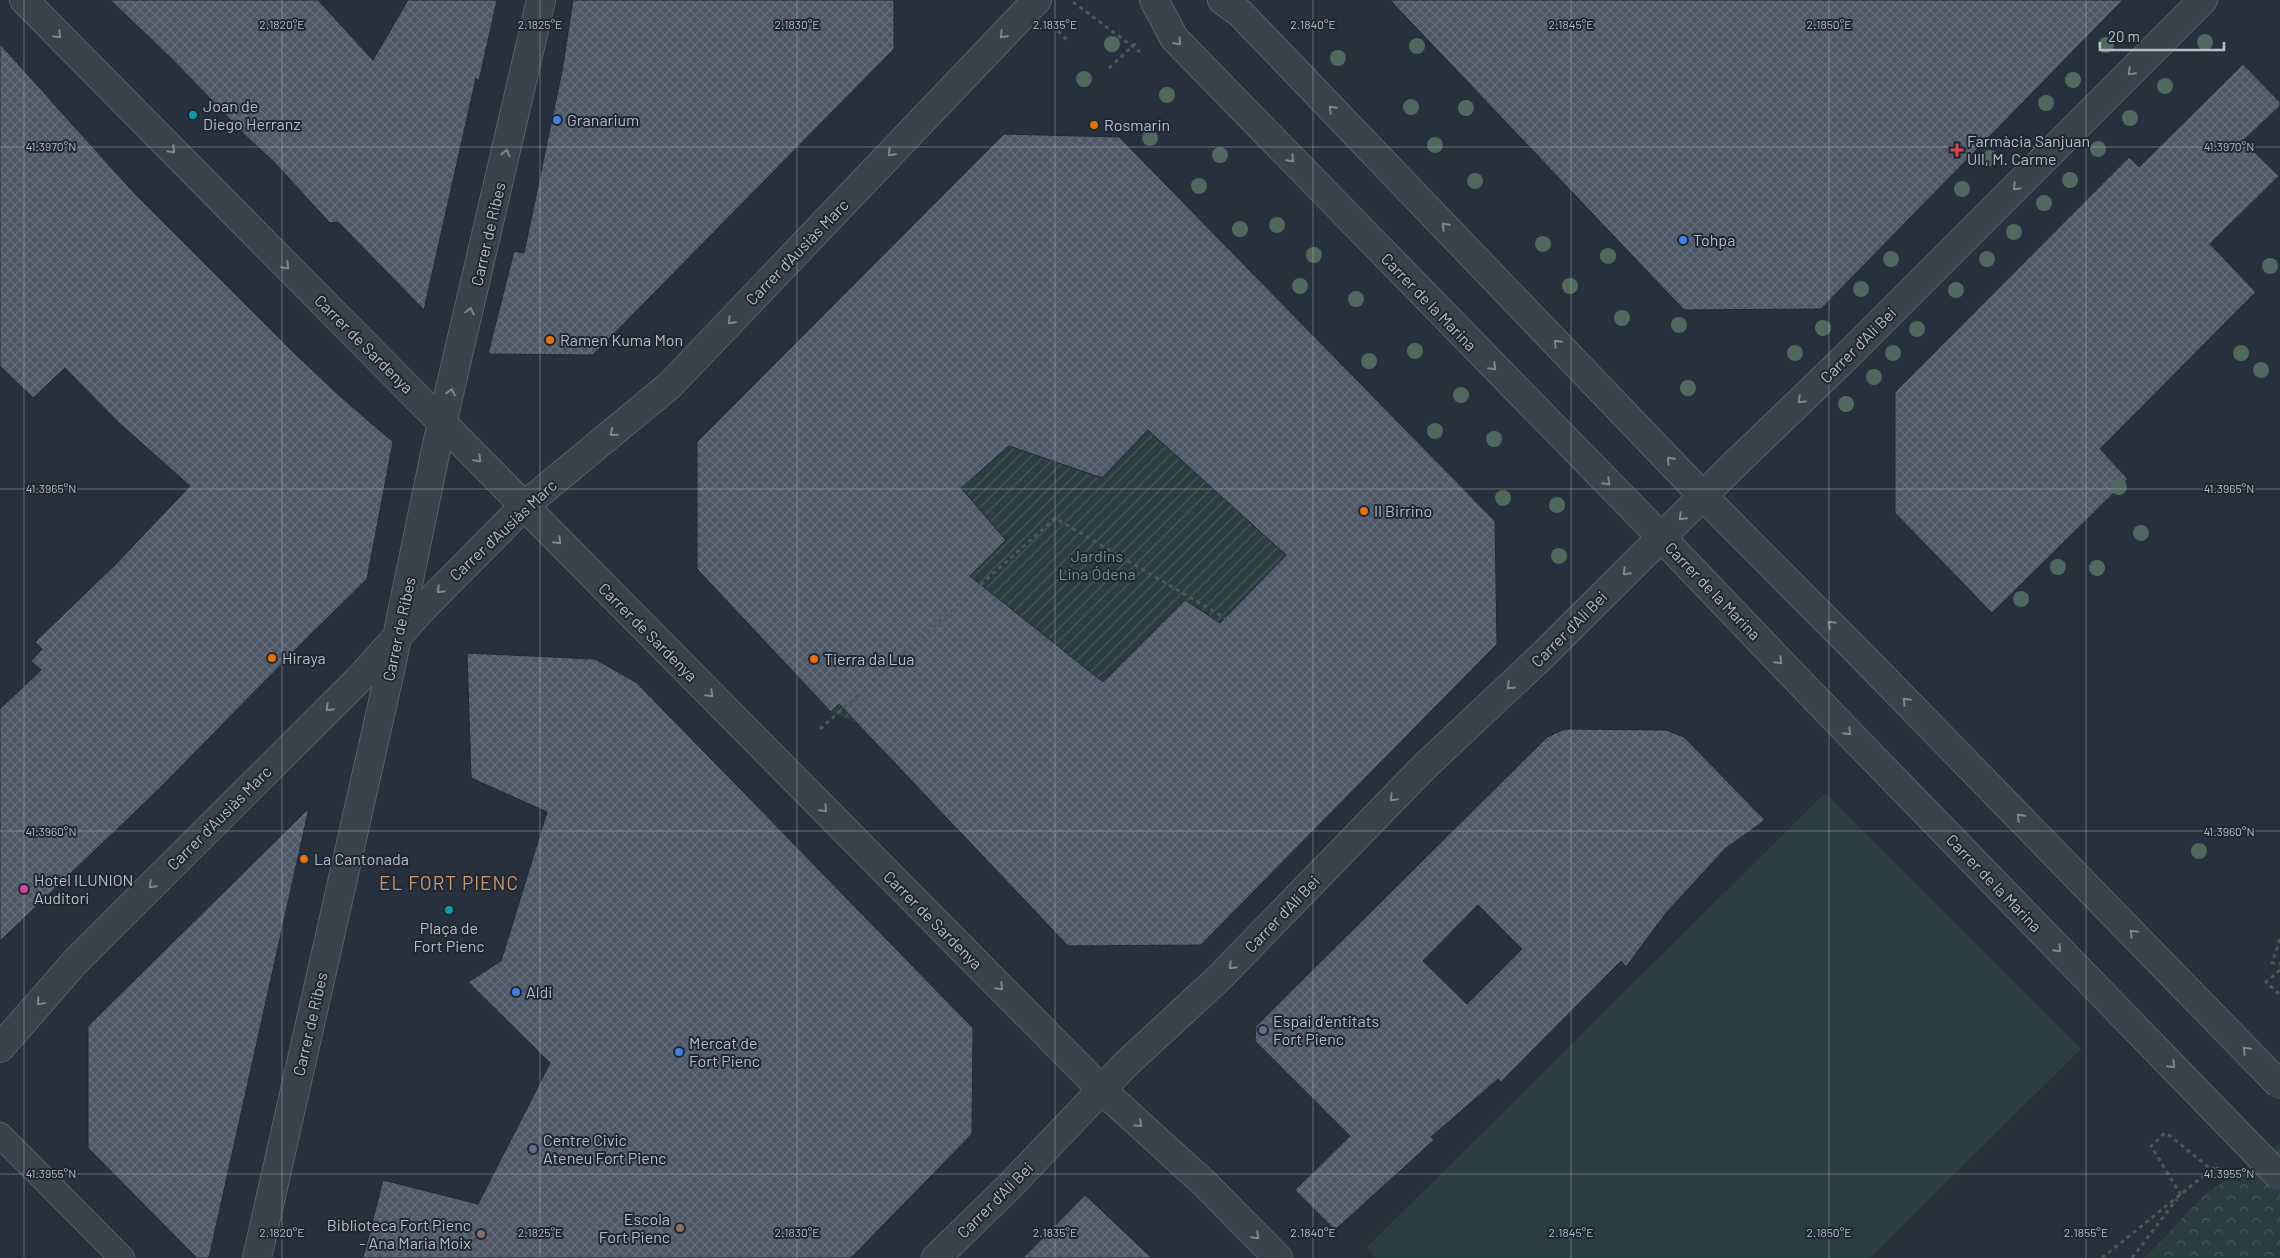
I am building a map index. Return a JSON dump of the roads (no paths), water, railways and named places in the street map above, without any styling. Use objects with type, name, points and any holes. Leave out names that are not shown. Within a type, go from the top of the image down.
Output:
[{"type":"street","name":"Carrer de Sardenya","points":[[24,0],[1103,1091],[1204,1183],[1278,1258]]},
{"type":"street","name":"Carrer de Ribes","points":[[257,1258],[398,636],[443,424],[542,0]]},
{"type":"street","name":"Carrer d'Ausiàs Marc","points":[[0,1048],[76,961],[358,680],[424,607],[524,506],[670,385],[1037,0]]},
{"type":"street","name":"Carrer de la Marina","points":[[1154,0],[1174,38],[2280,1177]]},
{"type":"street","points":[[1222,0],[1240,13],[1703,496],[1865,659],[2280,1085]]},
{"type":"street","name":"Carrer d'Alí Bei","points":[[936,1258],[1103,1091],[1126,1064],[1230,968],[1424,767],[1550,648],[1858,345],[2202,0]]},
{"type":"street","points":[[0,1135],[122,1258]]},
{"type":"place","name":"Joan de Diego Herranz","points":[[193,115]]},
{"type":"place","name":"Granarium","points":[[557,120]]},
{"type":"place","name":"Rosmarin","points":[[1094,125]]},
{"type":"place","name":"Farmàcia Sanjuan Ull, M. Carme","points":[[1957,150]]},
{"type":"place","name":"Tohpa","points":[[1683,240]]},
{"type":"place","name":"Ramen Kuma Mon","points":[[550,340]]},
{"type":"place","name":"Il Birrino","points":[[1364,511]]},
{"type":"place","name":"Hiraya","points":[[272,658]]},
{"type":"place","name":"Tierra da Lua","points":[[814,659]]},
{"type":"place","name":"La Cantonada","points":[[304,859]]},
{"type":"place","name":"Hotel ILUNION Auditori","points":[[24,889]]},
{"type":"place","name":"Plaça de Fort Pienc","points":[[449,910]]},
{"type":"place","name":"Aldi","points":[[516,992]]},
{"type":"place","name":"Espai d'entitats Fort Pienc","points":[[1263,1030]]},
{"type":"place","name":"Mercat de Fort Pienc","points":[[679,1052]]},
{"type":"place","name":"Centre Civic Ateneu Fort Pienc","points":[[533,1149]]},
{"type":"place","name":"Escola Fort Pienc","points":[[680,1228]]},
{"type":"place","name":"Biblioteca Fort Pienc - Ana Maria Moix","points":[[481,1234]]},
{"type":"district","name":"EL FORT PIENC","points":[[449,883]]},
{"type":"park label","name":"Jardins Lina Ódena","points":[[1097,565]]}]
